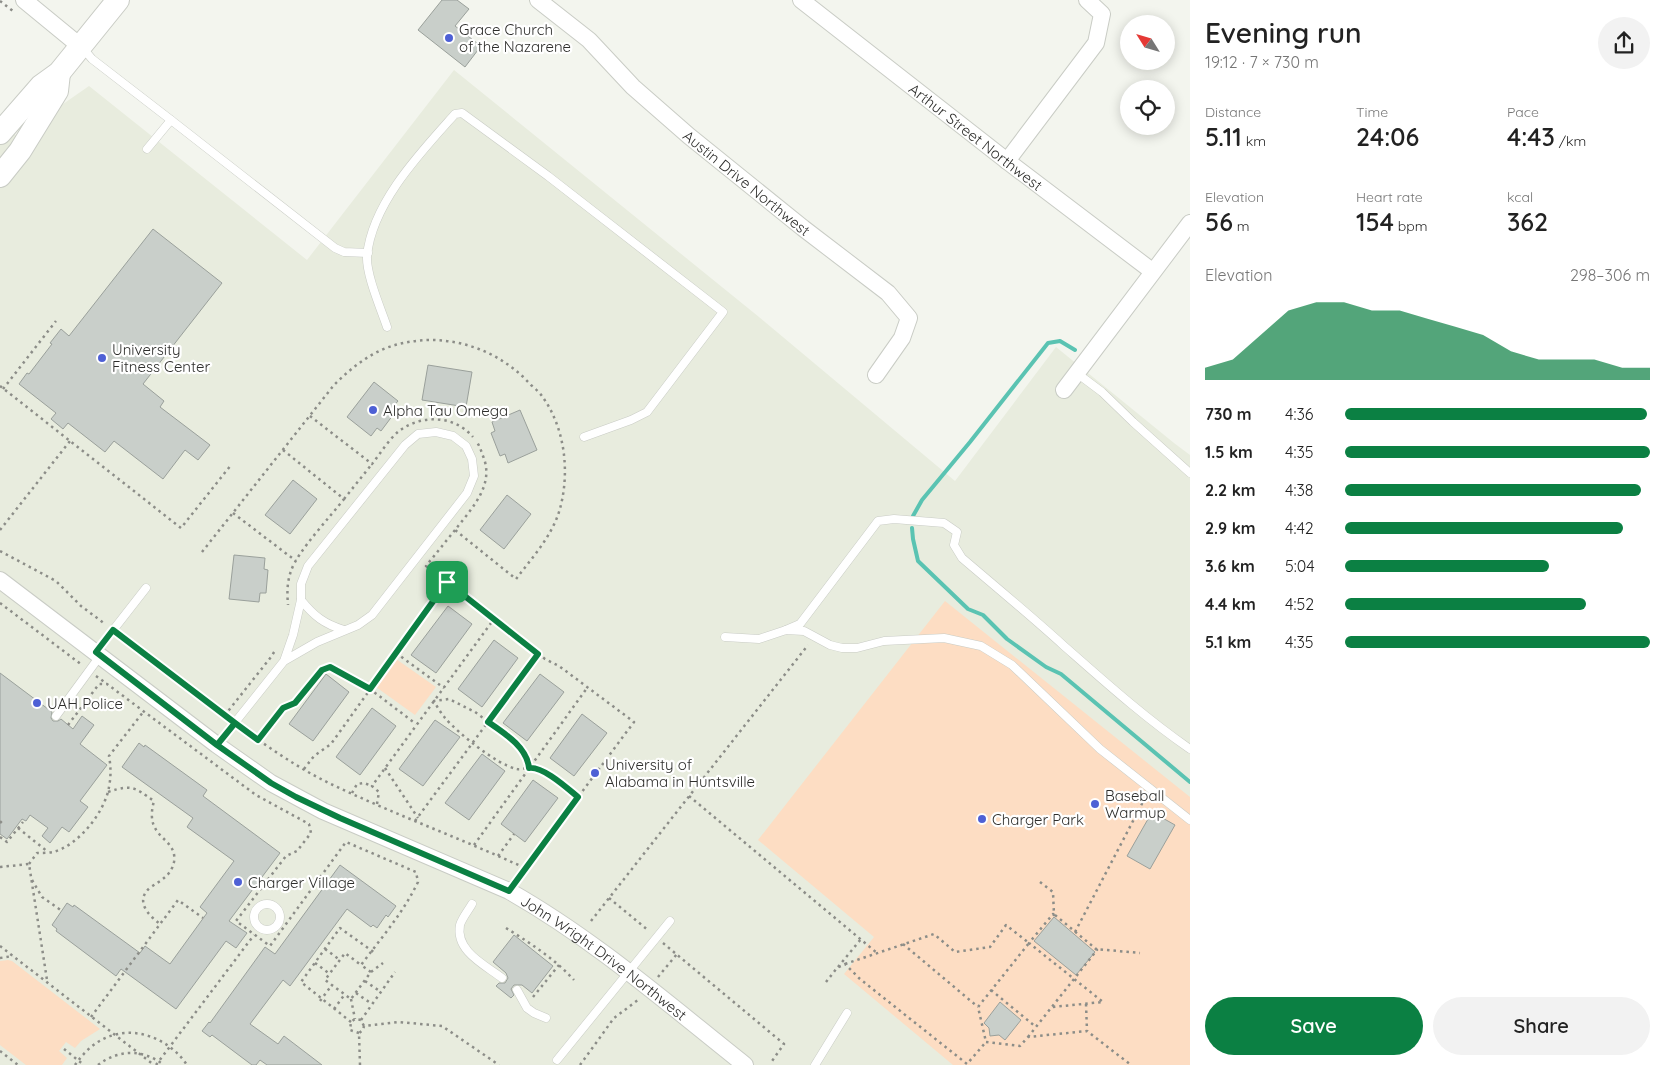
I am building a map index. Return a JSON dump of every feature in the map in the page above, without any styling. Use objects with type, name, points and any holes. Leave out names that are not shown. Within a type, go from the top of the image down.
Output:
[{"type":"main road","points":[[0,133],[41,86],[59,73],[118,0]]},
{"type":"main road","points":[[0,176],[20,151],[57,91],[59,73]]},
{"type":"street","points":[[24,0],[80,46]]},
{"type":"street","name":"Austin Drive Northwest","points":[[538,0],[589,40],[633,87],[688,136],[888,293],[909,318],[902,338],[876,374]]},
{"type":"street","name":"Arthur Street Northwest","points":[[801,0],[1006,161],[1152,271]]},
{"type":"street","points":[[1006,161],[1096,43],[1102,14],[1087,0]]},
{"type":"street","points":[[1064,390],[1078,374],[1152,271],[1190,223]]},
{"type":"street","name":"John Wright Drive Northwest","points":[[0,580],[217,745],[271,783],[366,830],[509,891],[579,934],[745,1065]]},
{"type":"lane","points":[[80,46],[92,59],[334,248],[344,252],[368,253]]},
{"type":"lane","points":[[387,327],[371,280],[367,258],[372,232],[382,207],[422,151],[455,114],[462,113],[548,176],[723,312],[647,412],[631,420],[584,437]]},
{"type":"lane","points":[[147,149],[171,120]]},
{"type":"lane","points":[[1078,374],[1102,392],[1190,473]]},
{"type":"lane","points":[[217,745],[284,661],[293,635],[301,600],[301,584],[308,566],[405,445],[418,434],[436,432],[453,436],[466,446],[472,459],[474,476],[467,493],[372,615],[358,625],[317,642],[284,661]]},
{"type":"lane","points":[[725,637],[759,639],[800,624],[878,520],[894,519],[944,523],[957,532],[954,545],[962,558],[1104,682],[1173,737],[1190,748]]},
{"type":"lane","points":[[56,716],[89,670],[113,630],[146,588]]},
{"type":"lane","points":[[301,600],[311,613],[328,625],[344,630]]},
{"type":"lane","points":[[786,630],[804,631],[830,645],[842,648],[857,648],[884,641],[944,638],[981,646],[1012,665],[1100,750],[1190,820]]},
{"type":"lane","points":[[472,904],[460,924],[460,936],[465,950],[502,978]]},
{"type":"lane","points":[[557,1060],[670,921]]},
{"type":"lane","points":[[517,990],[527,1008],[546,1018]]},
{"type":"lane","points":[[815,1065],[847,1013]]},
{"type":"path","points":[[4,389],[56,321]]},
{"type":"path","points":[[0,386],[181,528],[231,465]]},
{"type":"path","points":[[202,552],[296,433]]},
{"type":"path","points":[[0,530],[70,441]]},
{"type":"path","points":[[283,450],[344,499]]},
{"type":"path","points":[[287,612],[287,587],[291,569],[372,464]]},
{"type":"path","points":[[233,513],[296,561]]},
{"type":"path","points":[[454,530],[426,566],[544,659],[559,666],[634,722],[509,891]]},
{"type":"path","points":[[0,551],[56,581],[81,606],[235,723],[304,769],[332,785],[417,819],[525,868]]},
{"type":"path","points":[[304,769],[314,756],[332,744],[447,582]]},
{"type":"path","points":[[0,603],[256,795],[309,824],[310,833],[297,851],[286,856],[236,921],[270,946],[346,842],[416,872],[418,882],[409,900],[362,965]]},
{"type":"path","points":[[372,786],[494,619]]},
{"type":"path","points":[[591,920],[815,636]]},
{"type":"path","points":[[225,715],[280,643]]},
{"type":"path","points":[[396,653],[444,688]]},
{"type":"path","points":[[417,819],[538,654]]},
{"type":"path","points":[[258,740],[283,708],[295,703],[322,670],[330,667],[370,689],[417,724]]},
{"type":"path","points":[[68,725],[99,684],[107,684]]},
{"type":"path","points":[[474,845],[588,687]]},
{"type":"path","points":[[434,701],[449,699],[475,712],[512,740],[528,758],[529,768]]},
{"type":"path","points":[[434,701],[444,717],[494,759],[517,769],[535,767],[553,777],[578,797]]},
{"type":"path","points":[[47,982],[29,864],[37,853],[53,852],[67,846],[81,835],[94,820],[108,792],[111,771],[109,756],[144,711]]},
{"type":"path","points":[[385,768],[417,819]]},
{"type":"path","points":[[352,793],[356,784],[364,783],[372,786],[379,792],[377,804]]},
{"type":"path","points":[[108,792],[124,786],[132,787],[154,801],[151,812],[154,828],[170,844],[174,853],[174,862],[170,872],[164,879],[150,887],[146,892],[144,900],[145,909],[149,916],[160,924]]},
{"type":"path","points":[[1076,932],[1150,790]]},
{"type":"path","points":[[689,796],[877,953]]},
{"type":"path","points":[[0,823],[3,820]]},
{"type":"path","points":[[0,837],[7,842],[23,822]]},
{"type":"path","points":[[18,828],[48,852]]},
{"type":"path","points":[[498,856],[514,834]]},
{"type":"path","points":[[0,867],[29,864]]},
{"type":"path","points":[[31,877],[42,897],[62,911]]},
{"type":"path","points":[[1040,882],[1053,892],[1054,915],[1096,949],[1140,953]]},
{"type":"path","points":[[609,898],[784,1044],[772,1062]]},
{"type":"path","points":[[91,1017],[178,900],[203,918]]},
{"type":"path","points":[[978,1007],[1054,915]]},
{"type":"path","points":[[837,968],[934,934],[955,952],[990,947],[1006,925],[1103,1002],[1052,1007]]},
{"type":"path","points":[[351,1022],[321,1000],[301,982],[340,928],[373,952]]},
{"type":"path","points":[[506,928],[559,966],[574,980]]},
{"type":"path","points":[[0,946],[155,1065],[254,935]]},
{"type":"path","points":[[826,982],[861,939]]},
{"type":"path","points":[[903,944],[978,1007],[986,1042]]},
{"type":"path","points":[[325,949],[340,960]]},
{"type":"path","points":[[986,1042],[1020,1046],[1074,980],[1096,949]]},
{"type":"path","points":[[355,1019],[351,999],[325,980],[345,952],[371,972]]},
{"type":"path","points":[[657,978],[677,954]]},
{"type":"path","points":[[0,958],[14,956]]},
{"type":"path","points":[[315,963],[330,974]]},
{"type":"path","points":[[351,999],[371,972],[383,964]]},
{"type":"path","points":[[845,964],[860,979],[967,1064],[986,1042]]},
{"type":"path","points":[[532,998],[559,966]]},
{"type":"path","points":[[361,1020],[395,972]]},
{"type":"path","points":[[365,981],[381,992]]},
{"type":"path","points":[[321,1000],[332,985]]},
{"type":"path","points":[[991,990],[1036,1027]]},
{"type":"path","points":[[356,993],[372,1004]]},
{"type":"path","points":[[334,1010],[345,994]]},
{"type":"path","points":[[580,1065],[614,1018],[638,1000]]},
{"type":"path","points":[[1086,1004],[1087,1031]]},
{"type":"path","points":[[359,1034],[350,1030],[351,1022],[355,1019],[361,1020]]},
{"type":"path","points":[[361,1020],[364,1026]]},
{"type":"path","points":[[364,1026],[398,1022],[442,1026],[499,1065]]},
{"type":"path","points":[[360,1065],[359,1034],[364,1026]]},
{"type":"path","points":[[1028,1037],[1087,1031],[1131,1065]]},
{"type":"path","points":[[75,1065],[83,1054],[97,1043],[114,1035],[133,1033],[154,1038],[170,1046],[187,1065]]},
{"type":"path","points":[[64,1049],[84,1065]]},
{"type":"path","points":[[0,1051],[18,1065]]},
{"type":"path","points":[[98,1065],[114,1055],[136,1052],[148,1055],[164,1065]]},
{"type":"shaded area","name":"University of Alabama in Huntsville","points":[[454,70],[759,317],[955,481],[1056,347],[1190,455],[1190,1065],[0,1065],[0,123],[17,136],[89,86],[307,260]]},
{"type":"shaded area","name":"Charger Park","points":[[945,601],[1190,797],[1190,1065],[953,1065],[844,974],[874,937],[758,840]]},
{"type":"shaded area","points":[[396,659],[436,687],[415,715],[376,687]]},
{"type":"shaded area","points":[[0,961],[12,961],[100,1029],[81,1041],[75,1048],[66,1042],[59,1051],[67,1058],[62,1065],[26,1065],[0,1045]]},
{"type":"building","name":"Grace Church of the Nazarene","points":[[442,0],[457,0],[469,9],[455,26],[481,46],[465,67],[418,30]]},
{"type":"building","name":"University Fitness Center","points":[[153,229],[222,283],[143,384],[164,401],[160,407],[210,445],[198,460],[185,450],[163,479],[114,441],[105,452],[68,423],[63,429],[51,419],[56,413],[19,384],[52,344],[50,343],[61,329],[69,336]]},
{"type":"building","points":[[428,365],[472,372],[466,407],[422,400]]},
{"type":"building","name":"Alpha Tau Omega","points":[[374,382],[398,401],[392,408],[396,411],[381,431],[377,428],[371,436],[347,417]]},
{"type":"building","points":[[520,410],[537,450],[508,463],[505,454],[500,456],[491,433],[495,431],[492,422]]},
{"type":"building","points":[[293,480],[317,499],[290,534],[265,515]]},
{"type":"building","points":[[507,495],[531,514],[504,549],[480,530]]},
{"type":"building","points":[[234,555],[265,558],[264,569],[268,570],[266,593],[260,593],[259,602],[229,599]]},
{"type":"building","points":[[448,606],[472,624],[436,673],[411,655]]},
{"type":"building","points":[[494,640],[518,658],[482,707],[458,689]]},
{"type":"building","points":[[0,673],[52,712],[51,718],[53,721],[61,719],[73,729],[82,716],[94,725],[80,744],[107,765],[80,801],[88,807],[69,832],[62,827],[50,843],[42,836],[48,828],[30,815],[26,821],[22,819],[7,839],[0,834]]},
{"type":"building","points":[[326,674],[349,692],[313,741],[289,724]]},
{"type":"building","points":[[540,674],[564,692],[527,741],[503,723]]},
{"type":"building","points":[[372,708],[396,726],[360,775],[336,757]]},
{"type":"building","points":[[582,714],[607,733],[574,776],[550,758]]},
{"type":"building","points":[[435,720],[460,737],[423,786],[399,769]]},
{"type":"building","name":"Charger Village","points":[[139,743],[144,747],[145,745],[207,790],[203,796],[280,853],[229,921],[247,933],[236,948],[226,941],[176,1009],[121,969],[116,976],[56,931],[57,929],[52,925],[67,903],[73,907],[74,905],[140,953],[145,946],[170,964],[207,913],[200,907],[234,861],[187,827],[193,818],[122,767]]},
{"type":"building","points":[[482,754],[505,771],[469,820],[445,803]]},
{"type":"building","points":[[533,780],[558,798],[525,842],[501,824]]},
{"type":"building","points":[[1152,812],[1175,825],[1150,869],[1127,856]]},
{"type":"building","points":[[340,865],[396,906],[388,917],[386,915],[377,928],[373,925],[371,927],[347,909],[290,986],[283,980],[250,1024],[278,1044],[284,1036],[322,1065],[267,1065],[260,1060],[256,1065],[252,1065],[212,1035],[210,1037],[202,1031],[210,1023],[265,947],[275,954]]},
{"type":"building","points":[[1054,917],[1095,952],[1076,975],[1034,941]]},
{"type":"building","points":[[514,935],[553,966],[532,993],[522,985],[514,985],[511,989],[514,995],[511,998],[496,986],[499,983],[505,983],[508,978],[506,973],[493,962]]},
{"type":"building","points":[[1000,1002],[1021,1020],[1005,1040],[999,1035],[990,1036],[989,1028],[984,1023]]},
{"type":"waterway","points":[[913,516],[922,500],[1048,343],[1060,341],[1075,350]]},
{"type":"waterway","points":[[912,528],[918,561],[968,609],[983,615],[1007,639],[1046,667],[1061,674],[1190,782]]},
{"type":"place","name":"Grace Church of the Nazarene","points":[[449,38]]},
{"type":"place","name":"University Fitness Center","points":[[102,358]]},
{"type":"place","name":"Alpha Tau Omega","points":[[373,410]]},
{"type":"place","name":"UAH Police","points":[[37,703]]},
{"type":"place","name":"University of Alabama in Huntsville","points":[[595,773]]},
{"type":"place","name":"Baseball Warmup","points":[[1095,804]]},
{"type":"place","name":"Charger Park","points":[[982,819]]},
{"type":"place","name":"Charger Village","points":[[238,882]]},
{"type":"route","points":[[447,582],[370,689],[330,667],[322,670],[295,703],[283,708],[258,740],[235,723],[217,745],[96,652],[113,630],[235,723],[217,745],[271,783],[374,834],[509,891],[578,797],[553,777],[535,767],[529,768],[528,758],[512,740],[488,722],[538,654],[447,582]]}]
